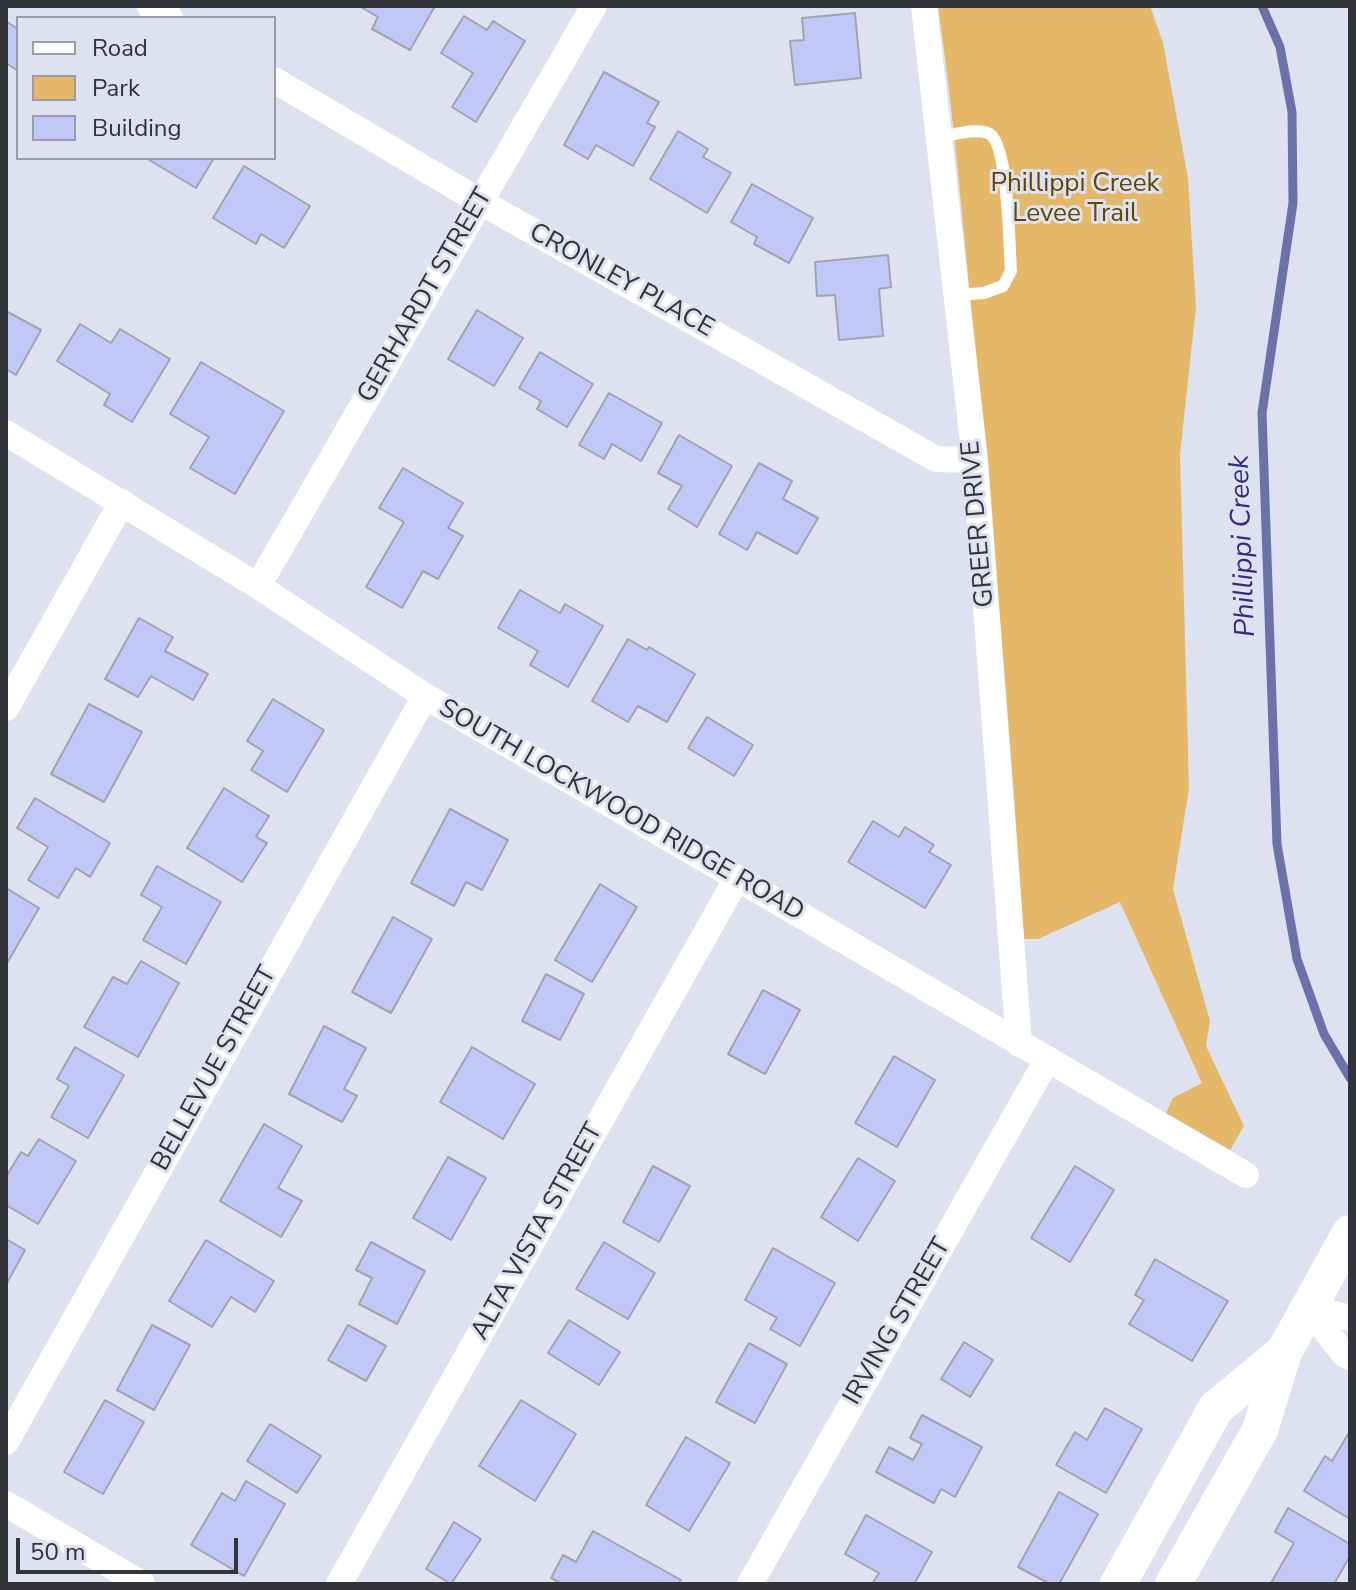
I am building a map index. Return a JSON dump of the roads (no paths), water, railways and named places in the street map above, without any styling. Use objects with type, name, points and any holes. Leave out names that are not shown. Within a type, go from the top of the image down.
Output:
[{"type":"street","name":"GERHARDT STREET","points":[[258,586],[594,6]]},
{"type":"street","name":"GREER DRIVE","points":[[924,6],[975,460],[1019,1044]]},
{"type":"street","name":"CRONLEY PLACE","points":[[276,81],[481,202],[936,459],[975,460]]},
{"type":"street","name":"SOUTH LOCKWOOD RIDGE ROAD","points":[[6,433],[258,586],[425,696],[1246,1175]]},
{"type":"street","points":[[6,708],[122,502]]},
{"type":"street","name":"BELLEVUE STREET","points":[[6,1442],[425,696]]},
{"type":"street","name":"ALTA VISTA STREET","points":[[339,1584],[736,880]]},
{"type":"street","name":"IRVING STREET","points":[[750,1584],[1047,1060]]},
{"type":"street","points":[[1173,1584],[1260,1430],[1284,1352],[1350,1233]]},
{"type":"street","points":[[1308,1308],[1350,1318]]},
{"type":"street","points":[[1308,1308],[1344,1354],[1350,1357]]},
{"type":"street","points":[[1118,1584],[1216,1408],[1284,1352]]},
{"type":"street","points":[[6,1504],[133,1582]]},
{"type":"lane","points":[[939,137],[986,132],[995,137],[1002,155],[1011,271],[1003,286],[984,293],[956,295]]},
{"type":"waterway","name":"Phillippi Creek","points":[[1262,6],[1280,47],[1292,112],[1293,203],[1262,413],[1277,844],[1297,959],[1324,1034],[1350,1078]]},
{"type":"park label","name":"Phillippi Creek Levee Trail","points":[[1075,200]]}]
